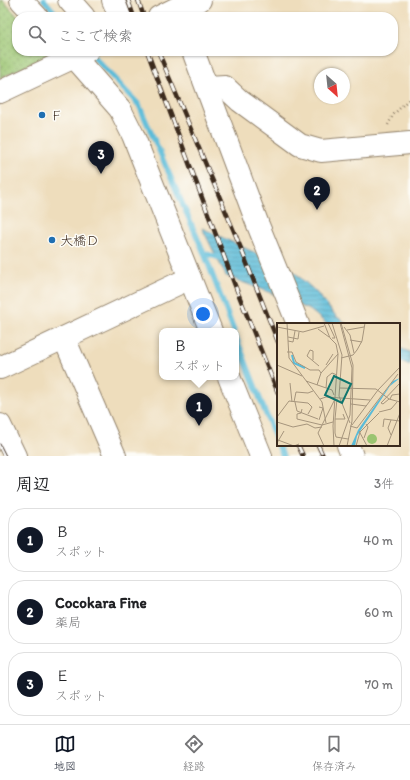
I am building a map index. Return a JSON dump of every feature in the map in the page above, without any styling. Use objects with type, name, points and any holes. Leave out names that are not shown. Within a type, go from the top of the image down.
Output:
[{"type":"main road","points":[[21,0],[32,12]]},
{"type":"main road","points":[[69,0],[80,12]]},
{"type":"main road","points":[[113,0],[118,12]]},
{"type":"main road","points":[[174,8],[200,0]]},
{"type":"main road","points":[[0,92],[73,56]]},
{"type":"main road","points":[[79,56],[120,109],[133,135],[210,328]]},
{"type":"main road","points":[[195,56],[258,225],[298,323]]},
{"type":"main road","points":[[208,88],[225,87],[240,101],[300,145],[321,151],[410,142]]},
{"type":"main road","points":[[0,368],[190,278]]},
{"type":"main road","points":[[64,338],[115,456]]},
{"type":"main road","points":[[230,380],[261,456]]},
{"type":"main road","points":[[0,425],[15,456]]},
{"type":"main road","points":[[348,446],[352,456]]},
{"type":"path","points":[[380,145],[393,115],[410,98]]},
{"type":"green space","points":[[0,0],[3,0],[14,12],[12,12],[12,56],[47,56],[0,78]]},
{"type":"water","points":[[202,228],[292,270],[316,292],[336,316],[346,323],[326,323],[310,310],[226,276]]},
{"type":"water","points":[[400,348],[410,352],[410,365],[400,361]]},
{"type":"waterway","points":[[44,0],[55,12]]},
{"type":"waterway","points":[[93,56],[139,105],[204,253],[233,328]]},
{"type":"waterway","points":[[204,253],[223,259]]},
{"type":"waterway","points":[[239,345],[277,442]]},
{"type":"waterway","points":[[278,446],[283,456]]},
{"type":"tram line","points":[[0,444],[6,456]]},
{"type":"railway","points":[[128,0],[132,12]]},
{"type":"railway","points":[[138,0],[142,12]]},
{"type":"railway","points":[[149,56],[234,283],[277,390]]},
{"type":"railway","points":[[160,56],[236,236],[277,339]]},
{"type":"railway","points":[[298,446],[303,456]]},
{"type":"railway","points":[[318,446],[323,456]]},
{"type":"place","name":"Ｆ","points":[[42,115]]},
{"type":"place","name":"Ｅ","points":[[101,174]]},
{"type":"place","name":"Cocokara Fine","points":[[317,210]]},
{"type":"place","name":"大橋Ｄ","points":[[52,240]]},
{"type":"place","name":"Ｂ","points":[[199,426]]}]
